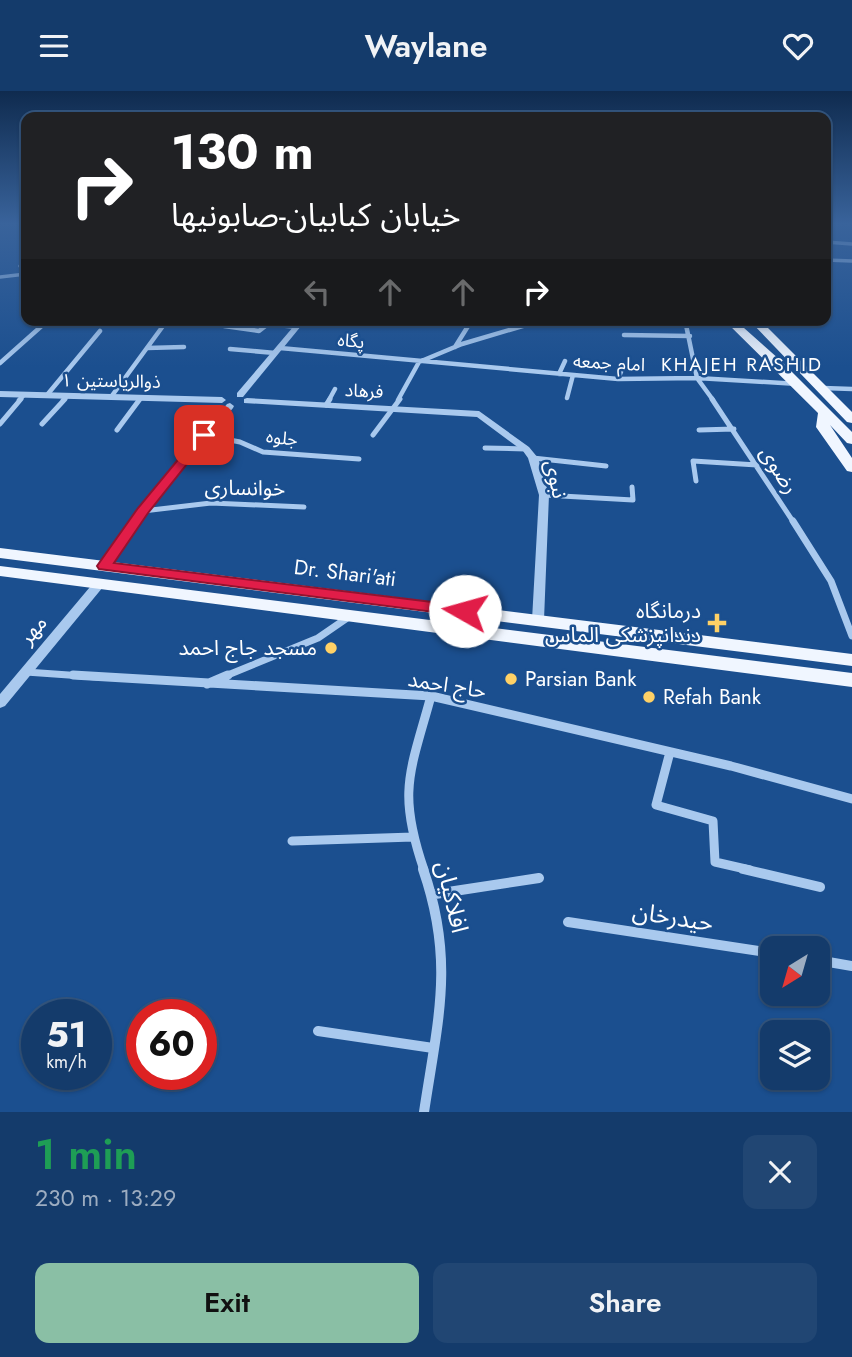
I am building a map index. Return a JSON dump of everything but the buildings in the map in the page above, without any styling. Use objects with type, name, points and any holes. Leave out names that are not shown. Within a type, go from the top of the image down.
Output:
[{"type":"main road","points":[[736,326],[799,384],[824,414],[849,423]]},
{"type":"main road","points":[[760,326],[824,387],[849,423]]},
{"type":"main road","points":[[824,414],[823,427],[852,468]]},
{"type":"main road","name":"Dr. Shari'ati","points":[[0,553],[102,575],[350,616],[852,680]]},
{"type":"main road","name":"Dr. Shari'ati","points":[[0,571],[102,575],[538,620],[852,660]]},
{"type":"street","points":[[0,277],[21,273]]},
{"type":"street","points":[[0,363],[42,326]]},
{"type":"street","points":[[111,397],[163,326]]},
{"type":"street","points":[[224,326],[259,331],[265,326]]},
{"type":"street","points":[[244,398],[298,326]]},
{"type":"street","points":[[454,347],[468,326]]},
{"type":"street","points":[[373,435],[403,394],[419,362],[454,347],[523,326]]},
{"type":"street","name":"رضوی","points":[[687,326],[697,378],[734,429],[831,581],[852,636]]},
{"type":"street","points":[[47,395],[100,331]]},
{"type":"street","points":[[624,335],[690,336]]},
{"type":"street","points":[[147,348],[184,347]]},
{"type":"street","name":"پگاه","points":[[230,349],[278,350],[419,362]]},
{"type":"street","points":[[559,374],[565,361]]},
{"type":"street","name":"امام جمعه","points":[[419,362],[618,379],[697,378],[799,384]]},
{"type":"street","points":[[618,379],[623,367]]},
{"type":"street","points":[[567,398],[573,375]]},
{"type":"street","points":[[653,379],[653,388]]},
{"type":"street","points":[[824,387],[852,389]]},
{"type":"street","points":[[326,405],[335,389]]},
{"type":"street","name":"ذوالریاستین ۱","points":[[0,394],[226,403],[244,398]]},
{"type":"street","points":[[0,424],[24,394]]},
{"type":"street","points":[[42,424],[67,396]]},
{"type":"street","points":[[117,430],[141,398]]},
{"type":"street","name":"فرهاد","points":[[244,398],[479,414]]},
{"type":"street","name":"مهر","points":[[0,703],[102,575],[143,510],[204,435],[226,403]]},
{"type":"street","name":"نبوی","points":[[479,414],[529,454],[544,495],[538,620]]},
{"type":"street","points":[[699,431],[734,429]]},
{"type":"street","name":"جلوه","points":[[204,435],[240,442],[263,452],[359,459]]},
{"type":"street","points":[[485,448],[606,466]]},
{"type":"street","points":[[696,481],[694,461],[757,465]]},
{"type":"street","points":[[544,495],[633,500],[632,487]]},
{"type":"street","name":"خوانساری","points":[[143,510],[211,503],[304,507]]},
{"type":"street","points":[[204,685],[318,638],[350,616]]},
{"type":"street","name":"حاج احمد","points":[[25,672],[204,685],[431,696],[670,752],[852,799]]},
{"type":"street","name":"افلاکیان","points":[[424,1112],[442,981],[443,947],[435,894],[413,837],[406,792],[431,696]]},
{"type":"street","points":[[670,752],[656,805],[713,821],[715,862],[820,887]]},
{"type":"street","points":[[292,841],[413,837]]},
{"type":"street","points":[[435,894],[539,878]]},
{"type":"street","name":"حیدرخان","points":[[568,922],[760,951]]},
{"type":"street","points":[[830,962],[852,966]]},
{"type":"street","points":[[318,1031],[433,1048]]},
{"type":"place","name":"درمانگاه دندانپزشکی الماس","points":[[717,623]]},
{"type":"place","name":"مسجد جاج احمد","points":[[331,648]]},
{"type":"place","name":"Parsian Bank","points":[[511,679]]},
{"type":"place","name":"Refah Bank","points":[[649,697]]},
{"type":"district","name":"KHAJEH RASHID","points":[[742,364]]},
{"type":"route","points":[[204,435],[143,510],[104,566],[465,611]]}]
